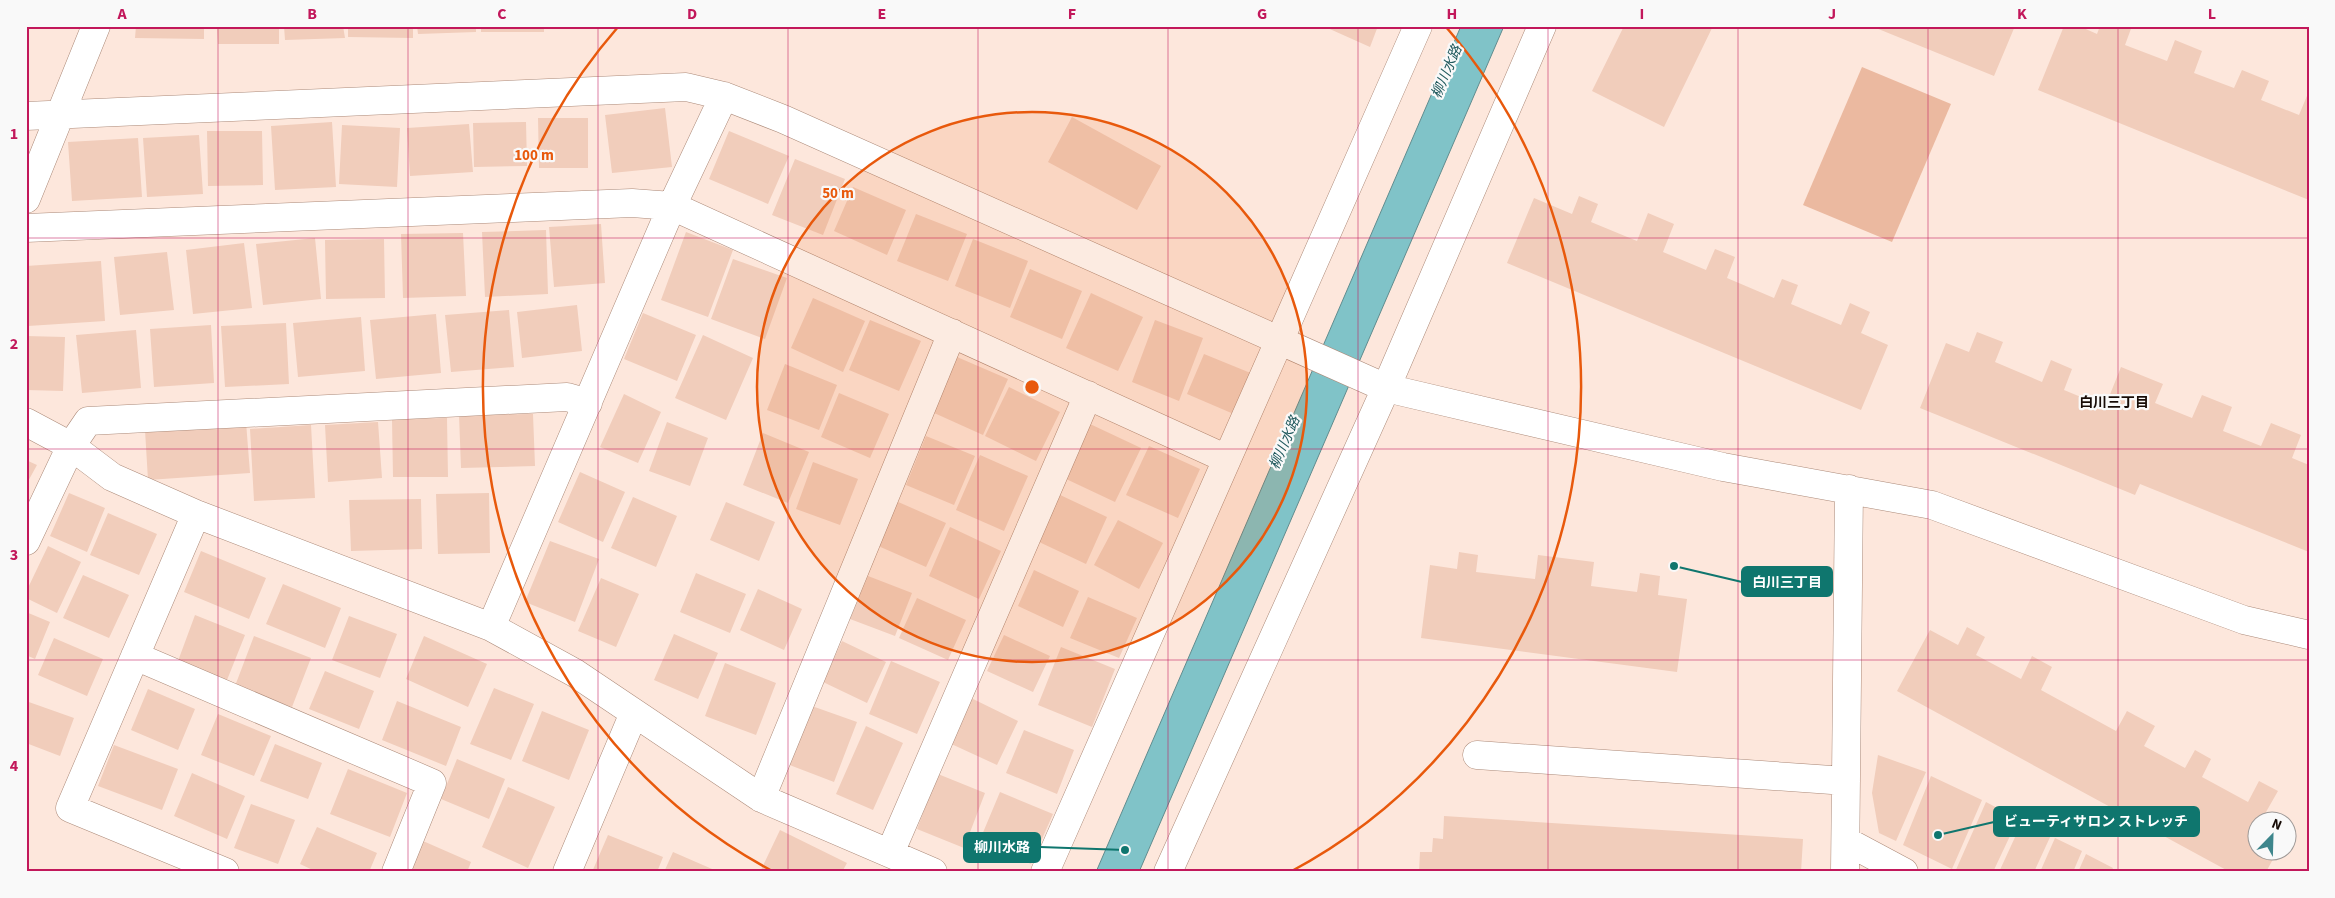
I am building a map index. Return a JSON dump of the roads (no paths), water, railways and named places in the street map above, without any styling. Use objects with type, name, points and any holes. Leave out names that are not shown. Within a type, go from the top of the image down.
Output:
[{"type":"street","points":[[26,199],[96,26]]},
{"type":"street","points":[[1045,872],[1418,26]]},
{"type":"street","points":[[1168,872],[1386,388],[1542,26]]},
{"type":"street","points":[[26,116],[686,87],[724,96],[783,119],[1386,388],[1723,467],[1932,505],[2244,620],[2309,635]]},
{"type":"street","points":[[491,627],[672,206],[724,96]]},
{"type":"street","points":[[26,228],[632,204],[672,206],[1227,459]]},
{"type":"street","points":[[761,798],[952,333]]},
{"type":"street","points":[[890,853],[1088,395]]},
{"type":"street","points":[[26,541],[71,446],[88,421],[567,397],[588,402]]},
{"type":"street","points":[[26,422],[71,446],[112,477],[196,514],[491,627],[575,673],[761,798],[933,872]]},
{"type":"street","points":[[1845,872],[1848,489]]},
{"type":"street","points":[[196,514],[70,808],[225,872]]},
{"type":"street","points":[[135,656],[432,783],[396,872]]},
{"type":"street","points":[[567,872],[634,713]]},
{"type":"street","points":[[1477,755],[1846,780]]},
{"type":"street","points":[[1846,841],[1904,872]]},
{"type":"water","points":[[1461,26],[1504,26],[1139,872],[1096,872]]},
{"type":"place","name":"白川三丁目","points":[[1674,566]]},
{"type":"place","name":"ビューティサロン ストレッチ","points":[[1938,835]]},
{"type":"place","name":"柳川水路","points":[[1125,850]]},
{"type":"district","name":"白川三丁目","points":[[2114,403]]}]
